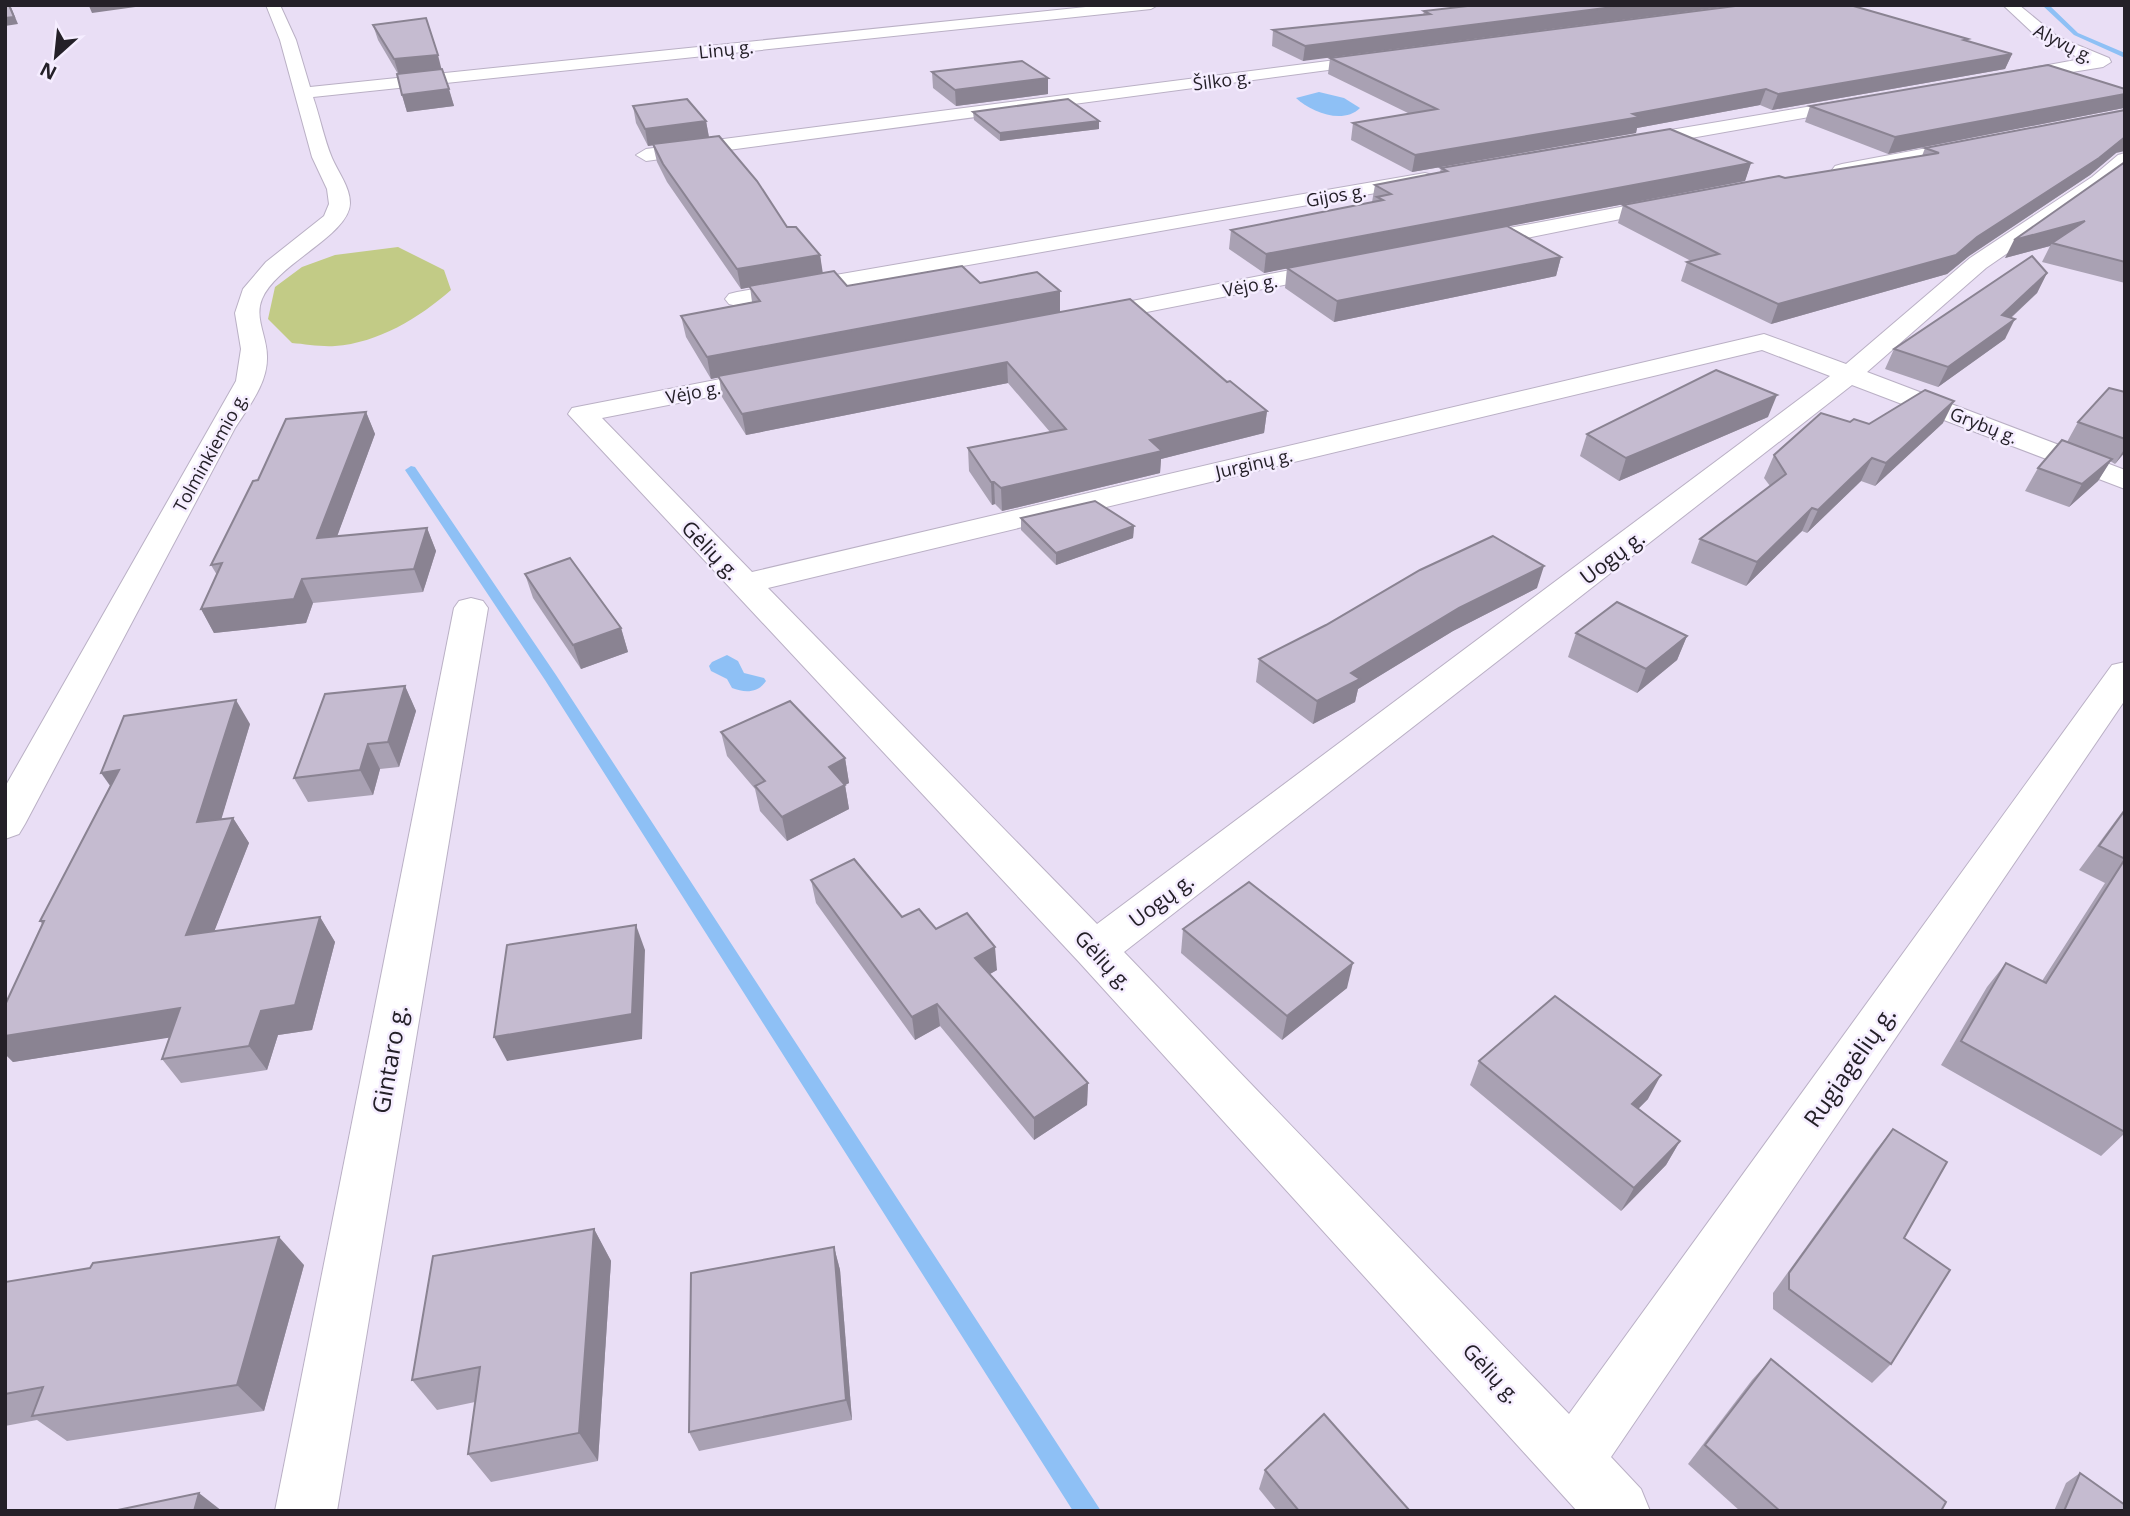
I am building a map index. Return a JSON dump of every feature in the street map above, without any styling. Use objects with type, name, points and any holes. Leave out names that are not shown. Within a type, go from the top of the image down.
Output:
[{"type":"street","name":"Tolminkiemio g.","points":[[5,824],[15,792],[251,378],[254,351],[247,325],[248,302],[260,281],[334,219],[340,204],[337,189],[322,157],[288,40],[273,5]]},
{"type":"street","name":"Linų g.","points":[[302,93],[1151,5]]},
{"type":"street","name":"Alyvų g.","points":[[2010,5],[2031,27],[2050,40],[2125,69]]},
{"type":"street","name":"Šilko g.","points":[[646,155],[1395,57]]},
{"type":"street","points":[[1990,80],[2100,61]]},
{"type":"street","points":[[1604,148],[1880,100]]},
{"type":"street","points":[[1824,174],[2002,139]]},
{"type":"street","name":"Uogų g.","points":[[1095,950],[1851,373],[1978,263],[2099,181],[2125,159]]},
{"type":"street","name":"Gijos g.","points":[[737,299],[1439,177]]},
{"type":"street","points":[[1442,248],[1701,197]]},
{"type":"street","name":"Vėjo g.","points":[[1060,322],[1360,264]]},
{"type":"street","name":"Grybų g.","points":[[1764,342],[1851,373],[2125,480]]},
{"type":"street","name":"Jurginų g.","points":[[743,584],[1764,342]]},
{"type":"street","name":"Vėjo g.","points":[[582,414],[800,372]]},
{"type":"street","name":"Gėlių g.","points":[[582,414],[1095,950],[1619,1511]]},
{"type":"street","name":"Gintaro g.","points":[[306,1511],[471,608]]},
{"type":"street","name":"Rugiagėlių g.","points":[[1573,1460],[2125,673]]},
{"type":"green space","points":[[398,247],[444,270],[451,290],[412,319],[367,340],[319,346],[292,343],[268,319],[275,287],[302,267],[335,255]]},
{"type":"water","points":[[1319,92],[1344,98],[1360,108],[1345,116],[1327,115],[1296,98]]},
{"type":"water","points":[[727,655],[738,661],[744,673],[764,678],[766,681],[751,691],[732,688],[727,679],[711,671],[709,666]]},
{"type":"building","points":[[5,5],[9,5],[14,17],[5,18]]},
{"type":"building","points":[[1476,5],[1629,5],[1305,46],[1273,30],[1430,14],[1424,11]]},
{"type":"building","points":[[1743,5],[1850,5],[2012,54],[1778,94],[1766,89],[1633,114],[1640,117],[1415,155],[1353,123],[1437,109],[1330,58]]},
{"type":"building","points":[[426,18],[438,55],[394,59],[373,25]]},
{"type":"building","points":[[1022,61],[1048,78],[955,90],[932,72]]},
{"type":"building","points":[[2048,65],[2125,89],[2125,94],[1895,137],[1810,106]]},
{"type":"building","points":[[442,69],[449,89],[402,95],[397,74]]},
{"type":"building","points":[[687,99],[706,121],[645,129],[633,106]]},
{"type":"building","points":[[1068,99],[1099,121],[1000,133],[973,112]]},
{"type":"building","points":[[2125,110],[2125,137],[2099,158],[1977,237],[1956,255],[1778,304],[1687,262],[1719,254],[1623,205],[1779,176],[1785,178],[1939,153],[1925,148]]},
{"type":"building","points":[[1670,129],[1751,163],[1266,254],[1231,230],[1383,200],[1377,197],[1391,194],[1375,185],[1447,171],[1441,168]]},
{"type":"building","points":[[719,136],[757,181],[787,227],[796,227],[820,255],[737,269],[663,164],[653,144]]},
{"type":"building","points":[[2125,162],[2125,262],[2052,243],[2085,221],[2014,240]]},
{"type":"building","points":[[1507,226],[1561,257],[1337,301],[1287,268]]},
{"type":"building","points":[[2032,256],[2047,273],[2002,315],[2015,319],[1948,367],[1894,349]]},
{"type":"building","points":[[962,266],[980,283],[1037,272],[1060,291],[707,357],[681,316],[760,301],[749,286],[834,271],[847,286]]},
{"type":"building","points":[[1130,299],[1227,382],[1230,381],[1267,411],[1150,440],[1162,451],[1001,488],[991,482],[968,448],[1066,429],[1007,362],[742,414],[718,376]]},
{"type":"building","points":[[1716,370],[1777,395],[1626,458],[1587,434]]},
{"type":"building","points":[[2109,388],[2125,392],[2125,439],[2078,422]]},
{"type":"building","points":[[1925,390],[1954,401],[1886,463],[1872,458],[1818,510],[1812,508],[1757,562],[1700,539],[1786,474],[1774,455],[1821,413],[1850,422],[1854,419],[1869,424]]},
{"type":"building","points":[[366,412],[317,538],[427,528],[414,569],[302,579],[294,599],[201,609],[222,563],[211,565],[253,481],[258,480],[286,419]]},
{"type":"building","points":[[2062,440],[2112,459],[2082,484],[2038,468]]},
{"type":"building","points":[[1095,501],[1134,526],[1056,553],[1021,518]]},
{"type":"building","points":[[1493,536],[1544,566],[1459,608],[1351,673],[1360,679],[1317,701],[1259,659],[1326,625],[1420,570]]},
{"type":"building","points":[[570,558],[621,628],[573,645],[525,574]]},
{"type":"building","points":[[1617,602],[1687,636],[1646,669],[1576,633]]},
{"type":"building","points":[[405,686],[388,742],[368,744],[360,770],[294,778],[325,694]]},
{"type":"building","points":[[236,700],[197,822],[233,818],[186,935],[320,917],[295,1005],[261,1011],[249,1046],[162,1059],[180,1008],[5,1036],[5,1005],[44,921],[40,921],[119,770],[101,773],[124,716]]},
{"type":"building","points":[[790,701],[845,758],[829,767],[845,785],[782,817],[755,786],[765,781],[721,732]]},
{"type":"building","points":[[2125,810],[2125,859],[2099,846]]},
{"type":"building","points":[[854,859],[902,917],[919,909],[936,929],[967,913],[995,947],[975,958],[1088,1083],[1034,1118],[937,1004],[912,1017],[811,880]]},
{"type":"building","points":[[2125,859],[2125,1132],[1961,1041],[2006,963],[2046,983]]},
{"type":"building","points":[[1249,882],[1353,963],[1287,1016],[1183,929]]},
{"type":"building","points":[[636,925],[632,1014],[494,1037],[507,945]]},
{"type":"building","points":[[1555,996],[1661,1075],[1632,1104],[1680,1141],[1634,1188],[1479,1061]]},
{"type":"building","points":[[1893,1129],[1947,1162],[1904,1238],[1950,1270],[1891,1364],[1789,1289],[1789,1273]]},
{"type":"building","points":[[594,1229],[579,1433],[468,1454],[480,1367],[412,1380],[433,1256]]},
{"type":"building","points":[[279,1237],[237,1385],[32,1416],[43,1387],[5,1394],[5,1282],[90,1268],[93,1263]]},
{"type":"building","points":[[834,1247],[846,1400],[689,1432],[691,1273]]},
{"type":"building","points":[[1771,1359],[1946,1502],[1941,1511],[1780,1511],[1705,1445]]},
{"type":"building","points":[[1324,1414],[1410,1511],[1299,1511],[1265,1470]]},
{"type":"building","points":[[2080,1473],[2125,1505],[2125,1511],[2064,1511]]},
{"type":"building","points":[[199,1493],[194,1511],[113,1511]]},
{"type":"waterway","points":[[2045,5],[2076,34],[2125,56]]},
{"type":"waterway","points":[[411,470],[551,678],[1088,1511]]}]
